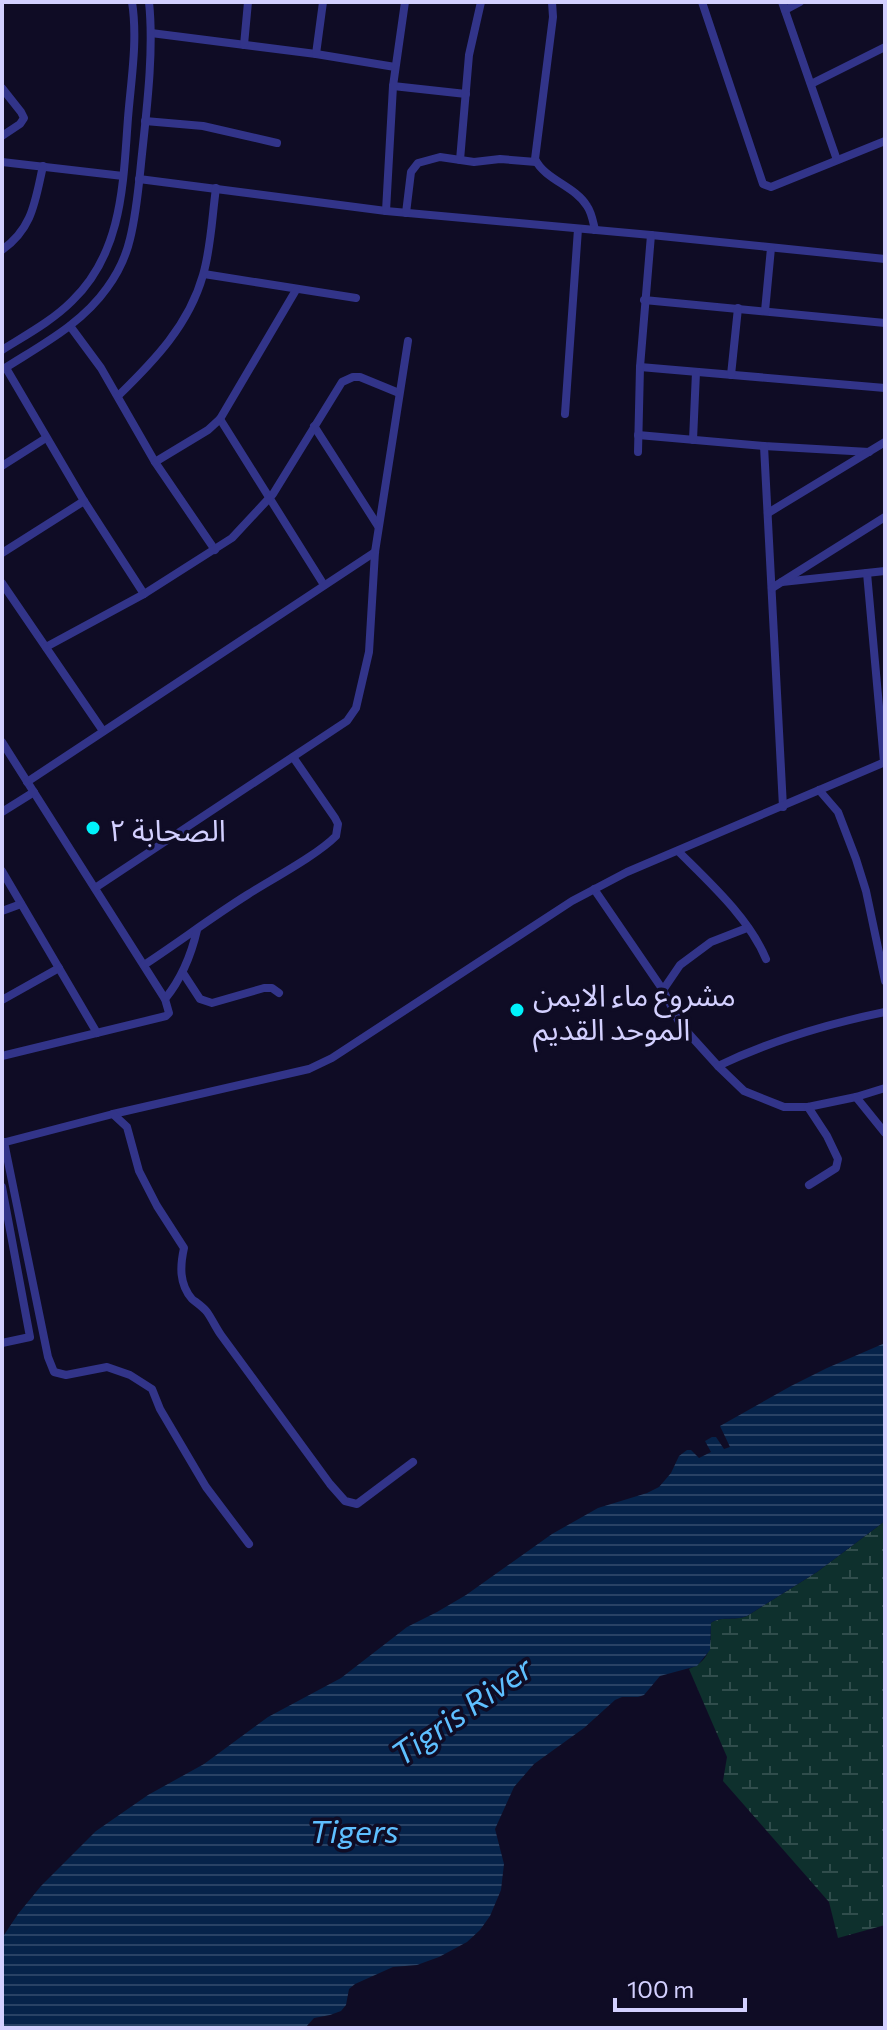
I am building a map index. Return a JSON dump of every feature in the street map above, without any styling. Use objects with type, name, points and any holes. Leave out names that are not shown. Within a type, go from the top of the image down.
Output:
[{"type":"street","points":[[2,350],[62,310],[82,291],[110,243],[123,176],[135,44],[132,2]]},
{"type":"street","points":[[144,594],[4,369],[70,326],[96,302],[117,273],[130,240],[136,205],[151,33],[149,2]]},
{"type":"street","points":[[244,45],[248,2]]},
{"type":"street","points":[[316,54],[323,2]]},
{"type":"street","points":[[386,211],[393,86],[405,2]]},
{"type":"street","points":[[460,160],[471,45],[481,2]]},
{"type":"street","points":[[552,2],[553,17],[536,162],[583,200],[590,210],[595,230]]},
{"type":"street","points":[[702,2],[763,184],[771,187],[885,141]]},
{"type":"street","points":[[800,2],[783,6],[837,160]]},
{"type":"street","points":[[151,33],[395,67]]},
{"type":"street","points":[[811,84],[885,47]]},
{"type":"street","points":[[393,86],[466,94]]},
{"type":"street","points":[[2,88],[24,118],[2,136]]},
{"type":"street","points":[[145,121],[203,126],[277,143]]},
{"type":"street","points":[[406,213],[411,172],[415,165],[422,162],[440,157],[482,162],[505,159],[536,162]]},
{"type":"street","points":[[2,162],[123,176]]},
{"type":"street","points":[[2,250],[18,237],[30,218],[43,166]]},
{"type":"street","points":[[139,179],[386,211],[885,259]]},
{"type":"street","points":[[118,396],[151,364],[177,331],[196,294],[204,274],[216,188]]},
{"type":"street","points":[[120,203],[136,205]]},
{"type":"street","points":[[565,414],[578,229]]},
{"type":"street","points":[[638,452],[644,300],[651,235]]},
{"type":"street","points":[[765,311],[771,248]]},
{"type":"street","points":[[204,274],[356,298]]},
{"type":"street","points":[[155,462],[208,430],[220,419],[296,290]]},
{"type":"street","points":[[644,300],[885,323]]},
{"type":"street","points":[[731,375],[738,308]]},
{"type":"street","points":[[70,326],[92,354],[155,462],[215,550]]},
{"type":"street","points":[[95,888],[347,721],[356,708],[369,652],[378,526],[408,341]]},
{"type":"street","points":[[640,367],[885,388]]},
{"type":"street","points":[[693,440],[696,372]]},
{"type":"street","points":[[46,647],[144,594],[232,538],[269,499],[338,387],[347,379],[360,377],[399,393]]},
{"type":"street","points":[[220,419],[324,585]]},
{"type":"street","points":[[314,426],[378,526]]},
{"type":"street","points":[[638,435],[869,452]]},
{"type":"street","points":[[2,466],[46,438]]},
{"type":"street","points":[[768,513],[885,442]]},
{"type":"street","points":[[764,446],[775,585],[783,807]]},
{"type":"street","points":[[2,553],[84,501]]},
{"type":"street","points":[[775,585],[885,517]]},
{"type":"street","points":[[27,782],[375,552]]},
{"type":"street","points":[[775,585],[885,571]]},
{"type":"street","points":[[249,1544],[206,1487],[160,1409],[152,1389],[130,1375],[107,1367],[66,1375],[54,1372],[48,1357],[3,1142],[309,1069],[332,1058],[594,889],[884,762],[867,573]]},
{"type":"street","points":[[2,583],[103,731]]},
{"type":"street","points":[[2,742],[165,999],[169,1013],[2,1056]]},
{"type":"street","points":[[144,965],[336,836],[335,818],[293,757]]},
{"type":"street","points":[[819,790],[838,812],[856,859],[880,941],[885,981]]},
{"type":"street","points":[[2,812],[34,792]]},
{"type":"street","points":[[678,851],[729,903],[766,959]]},
{"type":"street","points":[[2,871],[97,1033]]},
{"type":"street","points":[[594,889],[663,990],[680,1024],[744,1091],[784,1107],[808,1107],[885,1088]]},
{"type":"street","points":[[2,911],[21,904]]},
{"type":"street","points":[[663,990],[680,965],[711,942],[747,928]]},
{"type":"street","points":[[165,999],[183,973],[197,930]]},
{"type":"street","points":[[2,1000],[59,968]]},
{"type":"street","points":[[183,973],[200,999],[212,1003],[268,987],[279,993]]},
{"type":"street","points":[[718,1066],[752,1050],[819,1027],[885,1012]]},
{"type":"street","points":[[856,1097],[885,1133]]},
{"type":"street","points":[[808,1107],[838,1159],[836,1168],[809,1185]]},
{"type":"street","points":[[113,1114],[127,1127],[139,1171],[184,1248],[181,1261],[184,1287],[208,1313],[330,1484],[345,1501],[357,1504],[413,1462]]},
{"type":"street","points":[[2,1187],[30,1337],[2,1343]]},
{"type":"green space","points":[[885,1521],[885,1925],[838,1938],[829,1902],[723,1781],[727,1757],[689,1669],[706,1656],[711,1623],[747,1616],[817,1572]]},
{"type":"water","name":"Tigers","points":[[885,1343],[885,1521],[817,1572],[747,1616],[711,1623],[710,1650],[697,1666],[660,1676],[644,1695],[615,1700],[584,1728],[534,1764],[514,1787],[495,1829],[504,1864],[501,1890],[490,1916],[467,1942],[439,1957],[417,1965],[393,1967],[355,1984],[349,1989],[346,2005],[341,2011],[314,2018],[305,2028],[2,2028],[2,1938],[41,1886],[96,1831],[148,1795],[204,1764],[268,1717],[341,1678],[407,1627],[466,1595],[552,1534],[598,1508],[659,1487],[671,1473],[679,1456],[687,1450],[699,1458],[711,1452],[705,1441],[712,1437],[716,1437],[724,1449],[730,1447],[720,1426],[791,1386]]},
{"type":"place","name":"الصحابة ٢","points":[[93,828]]},
{"type":"place","name":"مشروع ماء الايمن الموحد القديم","points":[[517,1010]]},
{"type":"water label","name":"Tigris River","points":[[461,1710]]}]
